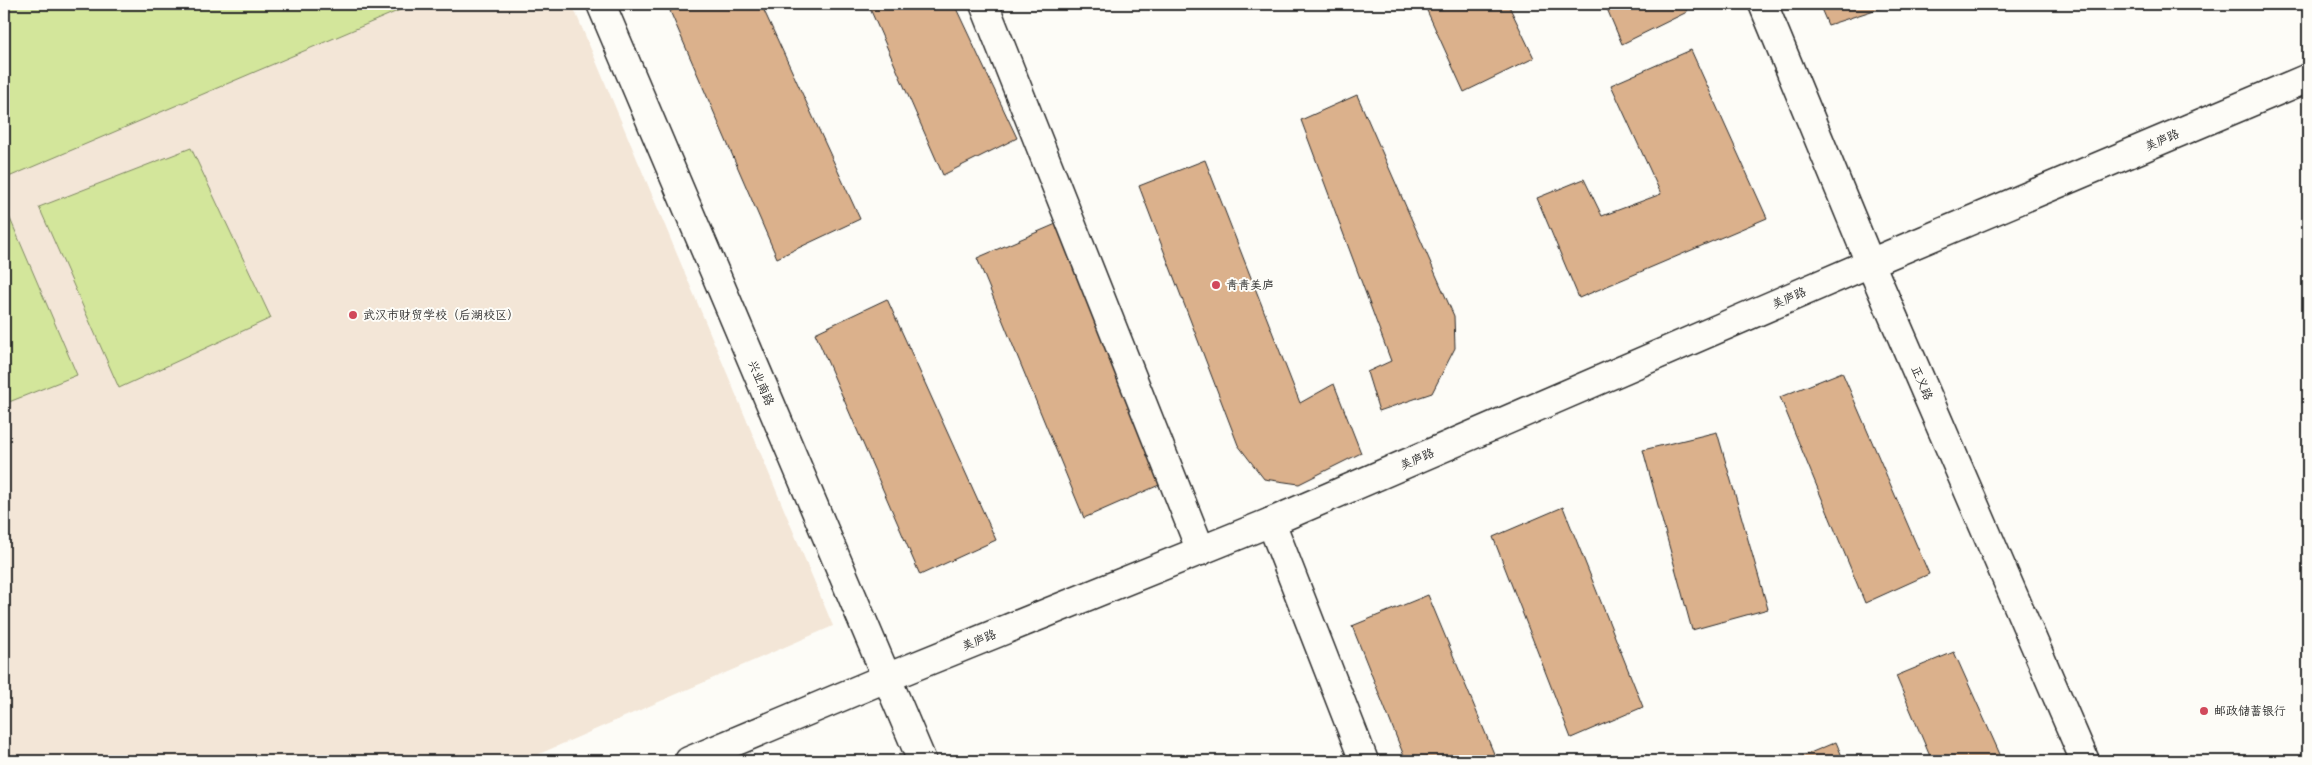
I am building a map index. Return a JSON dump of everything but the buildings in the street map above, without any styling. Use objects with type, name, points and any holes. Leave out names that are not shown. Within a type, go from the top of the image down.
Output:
[{"type":"street","name":"兴业南路","points":[[601,4],[922,761]]},
{"type":"street","points":[[984,4],[1201,551]]},
{"type":"street","name":"正义路","points":[[1763,4],[1870,263],[2085,761]]},
{"type":"street","name":"美庐路","points":[[689,761],[886,678],[1271,522],[1870,263],[2308,78]]},
{"type":"street","points":[[1271,522],[1364,761]]},
{"type":"shaded area","name":"武汉市财贸学校（后湖校区）","points":[[4,4],[572,4],[833,626],[523,761],[4,761]]},
{"type":"green space","points":[[4,4],[414,4],[4,179]]},
{"type":"green space","points":[[191,148],[271,318],[119,388],[39,207]]},
{"type":"green space","points":[[4,208],[77,375],[4,404]]},
{"type":"place","name":"青青美庐","points":[[1216,285]]},
{"type":"place","name":"武汉市财贸学校（后湖校区）","points":[[353,315]]},
{"type":"place","name":"邮政储蓄银行","points":[[2204,711]]}]
